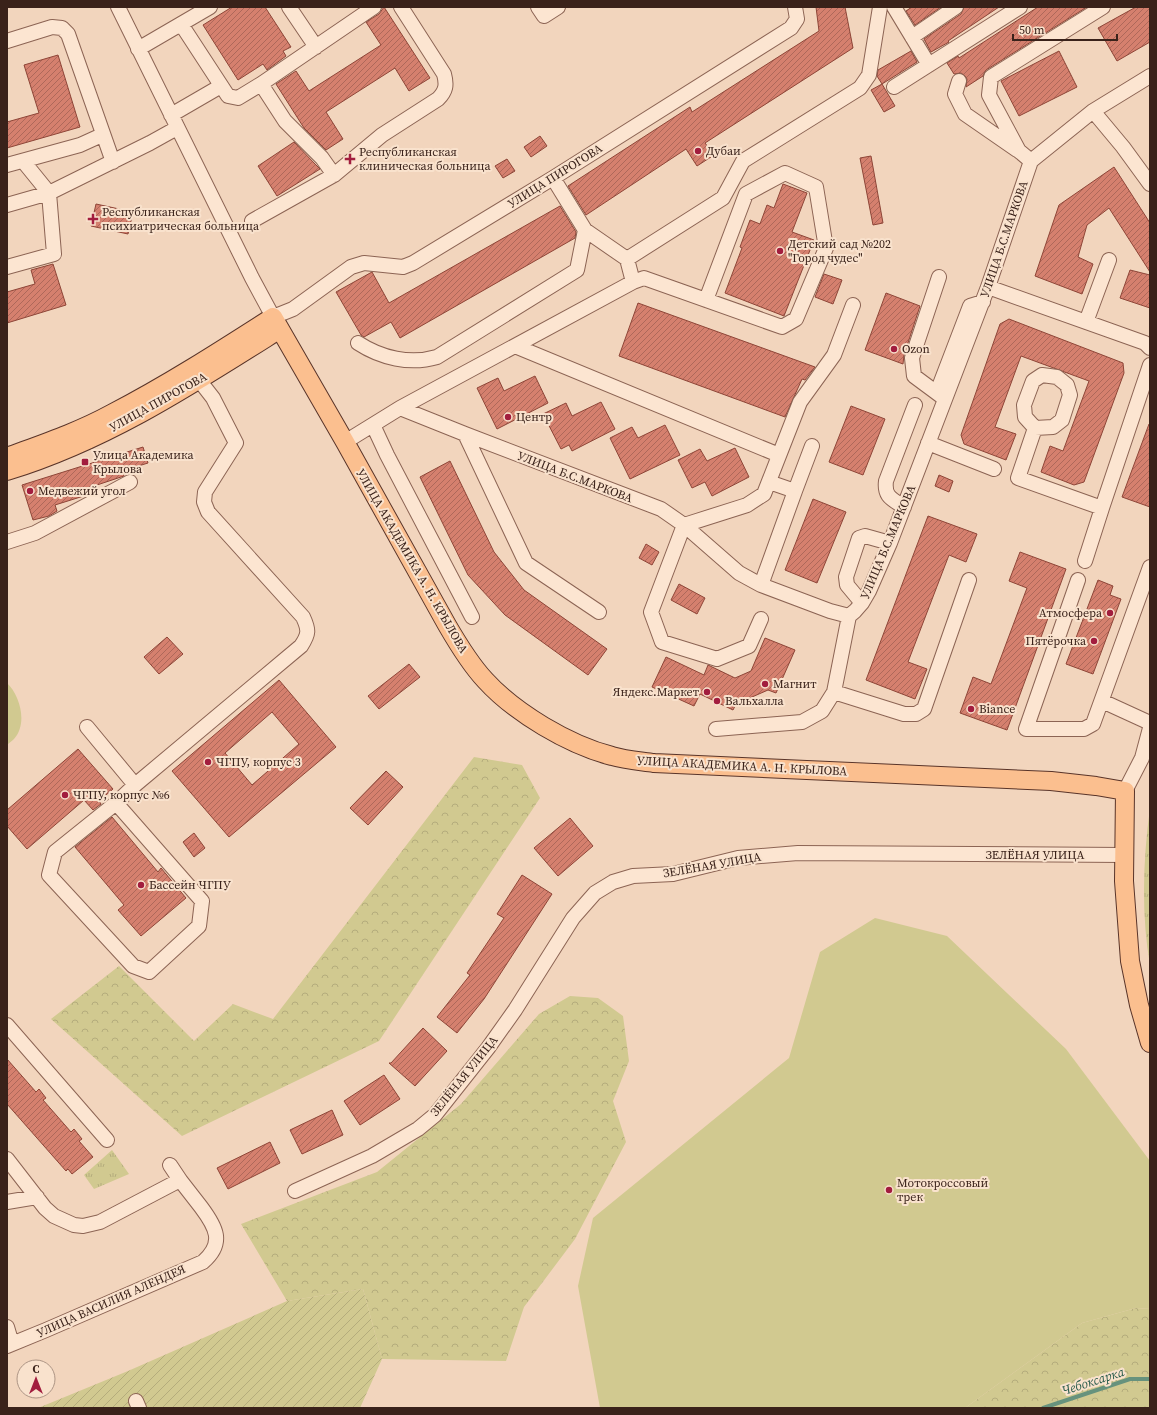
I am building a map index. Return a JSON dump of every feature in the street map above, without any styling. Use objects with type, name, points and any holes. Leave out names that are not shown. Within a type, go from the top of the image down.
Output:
[{"type":"main road","name":"УЛИЦА ПИРОГОВА","points":[[7,471],[77,445],[126,422],[199,380],[277,323]]},
{"type":"main road","name":"УЛИЦА ПИРОГОВА","points":[[7,456],[73,432],[111,414],[192,368],[277,323]]},
{"type":"main road","name":"УЛИЦА АКАДЕМИКА А. Н. КРЫЛОВА","points":[[277,323],[446,625],[464,654],[485,681],[511,703],[545,727],[580,746],[612,756],[654,763],[1051,781],[1125,791]]},
{"type":"main road","points":[[1125,791],[1124,881],[1130,961],[1139,1005],[1150,1043]]},
{"type":"street","points":[[118,7],[252,278],[277,323]]},
{"type":"street","points":[[138,49],[210,7]]},
{"type":"street","points":[[289,7],[316,47]]},
{"type":"street","points":[[181,24],[228,96],[238,98],[374,7]]},
{"type":"street","points":[[252,221],[334,175],[382,135],[438,99],[444,92],[446,83],[444,74],[401,7]]},
{"type":"street","points":[[538,7],[544,16],[558,7]]},
{"type":"street","name":"УЛИЦА ПИРОГОВА","points":[[277,323],[351,267],[364,263],[403,267],[413,263],[553,178],[791,28],[797,19],[795,7]]},
{"type":"street","points":[[627,259],[723,198],[744,161],[860,88],[869,75],[880,7]]},
{"type":"street","points":[[894,7],[929,65]]},
{"type":"street","points":[[912,37],[956,7]]},
{"type":"street","points":[[894,87],[1020,7]]},
{"type":"street","points":[[1019,151],[989,95],[991,77],[1103,7]]},
{"type":"street","points":[[7,41],[52,27],[62,28],[68,34],[112,162]]},
{"type":"street","points":[[959,81],[955,94],[965,114],[1031,161],[1093,110],[1150,76]]},
{"type":"street","points":[[261,84],[285,121],[322,158],[334,175]]},
{"type":"street","points":[[7,205],[49,193],[112,162],[174,122],[221,86]]},
{"type":"street","points":[[1093,110],[1150,184]]},
{"type":"street","points":[[7,165],[80,145],[102,135]]},
{"type":"street","points":[[7,267],[54,254],[49,193],[23,161]]},
{"type":"street","name":"УЛИЦА Б.С.МАРКОВА","points":[[400,408],[661,509],[684,525],[739,572],[761,585],[830,611],[849,616],[862,603],[869,591],[890,543],[983,302],[1031,161]]},
{"type":"street","points":[[344,442],[400,408],[633,282],[644,278],[782,327],[796,319],[826,248],[816,187],[785,173],[746,194],[706,300]]},
{"type":"street","points":[[553,178],[586,230],[627,259],[633,282]]},
{"type":"street","points":[[358,343],[380,355],[402,360],[425,361],[437,357],[577,270],[586,230]]},
{"type":"street","points":[[1086,322],[1109,260]]},
{"type":"street","points":[[939,276],[912,358],[914,376],[945,399]]},
{"type":"street","points":[[988,287],[1145,343],[1150,348]]},
{"type":"street","points":[[762,619],[749,646],[717,659],[662,642],[651,612],[684,525],[747,505],[764,494],[800,402],[834,355],[853,305]]},
{"type":"street","points":[[515,346],[779,455]]},
{"type":"street","points":[[1085,561],[1150,365]]},
{"type":"street","points":[[116,803],[202,901],[199,926],[149,972],[133,966],[49,874],[55,852],[116,803],[134,785],[301,646],[307,637],[307,626],[302,617],[208,512],[204,502],[205,492],[236,443],[213,398],[199,380]]},
{"type":"street","points":[[904,507],[890,498],[885,490],[886,481],[915,405]]},
{"type":"street","points":[[373,425],[386,455],[472,617]]},
{"type":"street","points":[[1036,428],[1018,478],[1102,508]]},
{"type":"street","points":[[464,434],[526,562],[599,612]]},
{"type":"street","points":[[928,443],[994,469]]},
{"type":"street","points":[[761,585],[812,446]]},
{"type":"street","points":[[7,542],[35,533],[130,482]]},
{"type":"street","points":[[769,482],[794,492]]},
{"type":"street","points":[[862,603],[847,585],[846,577],[860,538],[864,536],[890,543]]},
{"type":"street","points":[[1078,580],[1026,729],[1084,729],[1092,724],[1149,574]]},
{"type":"street","points":[[834,692],[904,714],[916,714],[924,709],[969,580]]},
{"type":"street","points":[[716,729],[802,722],[822,711],[834,692],[849,616]]},
{"type":"street","points":[[1102,701],[1150,723]]},
{"type":"street","points":[[87,727],[134,785]]},
{"type":"street","points":[[1125,791],[1142,758],[1150,728]]},
{"type":"street","name":"ЗЕЛЁНАЯ УЛИЦА","points":[[295,1191],[372,1156],[418,1129],[435,1115],[488,1048],[515,1010],[573,918],[595,893],[614,882],[633,876],[673,874],[738,858],[798,853],[1124,856]]},
{"type":"street","points":[[7,1025],[106,1140]]},
{"type":"street","points":[[7,1159],[45,1208],[54,1216],[69,1224],[83,1226],[100,1222],[180,1180],[170,1165]]},
{"type":"street","name":"УЛИЦА ВАСИЛИЯ АЛЕНДЕЯ","points":[[9,1345],[203,1262],[212,1252],[216,1244],[215,1228],[180,1180]]},
{"type":"street","points":[[7,1202],[37,1197]]},
{"type":"street","points":[[7,1327],[9,1345]]},
{"type":"green space","points":[[7,683],[12,688],[19,702],[21,710],[21,726],[14,739],[7,745]]},
{"type":"green space","points":[[474,757],[522,765],[540,798],[379,1041],[182,1136],[51,1019],[119,966],[194,1041],[233,1004],[273,1019]]},
{"type":"green space","points":[[1150,808],[1150,965],[1145,926],[1144,886]]},
{"type":"green space","name":"Мотокроссовый трек","points":[[875,918],[947,936],[1066,1049],[1150,1161],[1150,1309],[1136,1308],[1082,1323],[965,1408],[600,1408],[578,1286],[593,1218],[789,1058],[820,952]]},
{"type":"green space","points":[[570,996],[598,998],[623,1016],[629,1061],[613,1101],[626,1142],[575,1239],[524,1307],[506,1361],[382,1359],[363,1289],[287,1301],[241,1224],[377,1172],[461,1104],[539,1014]]},
{"type":"green space","points":[[112,1150],[129,1174],[94,1189],[84,1175]]},
{"type":"green space","points":[[363,1289],[382,1359],[360,1408],[38,1408],[128,1371],[287,1301]]},
{"type":"green space","points":[[1136,1308],[1150,1309],[1150,1408],[965,1408],[1082,1323]]},
{"type":"building","points":[[232,7],[265,7],[291,47],[283,51],[286,56],[267,70],[263,64],[238,80],[203,25]]},
{"type":"building","points":[[384,7],[430,78],[409,91],[395,68],[326,112],[343,139],[326,150],[304,128],[276,84],[296,71],[309,91],[381,45],[366,22],[379,14]]},
{"type":"building","points":[[816,7],[845,7],[853,48],[705,143],[714,155],[697,166],[686,149],[586,215],[568,186],[690,107],[692,112],[819,31]]},
{"type":"building","points":[[912,7],[941,7],[915,25],[906,11]]},
{"type":"building","points":[[964,7],[999,7],[948,41],[949,42],[931,52],[924,39],[961,14]]},
{"type":"building","points":[[1038,7],[1087,7],[986,70],[983,76],[966,87],[967,79],[965,76],[961,73],[954,74],[947,63],[958,56],[959,58]]},
{"type":"building","points":[[1136,7],[1150,7],[1150,42],[1117,61],[1098,28]]},
{"type":"building","points":[[911,51],[917,62],[882,84],[877,76],[878,70]]},
{"type":"building","points":[[1059,51],[1077,87],[1019,116],[1001,81]]},
{"type":"building","points":[[58,55],[80,127],[7,148],[7,122],[39,113],[24,65]]},
{"type":"building","points":[[882,84],[895,106],[884,112],[871,90]]},
{"type":"building","points":[[540,136],[547,146],[531,157],[524,147]]},
{"type":"building","points":[[294,142],[320,169],[277,196],[258,166]]},
{"type":"building","points":[[871,156],[883,223],[873,225],[860,158]]},
{"type":"building","points":[[507,159],[515,171],[503,178],[495,166]]},
{"type":"building","points":[[1114,167],[1150,223],[1150,272],[1109,208],[1087,225],[1078,257],[1093,264],[1082,294],[1035,276],[1059,205]]},
{"type":"building","name":"Детский сад №202 \"Город чудес\"","points":[[783,184],[807,193],[792,232],[814,240],[784,316],[725,293],[742,248],[740,247],[750,220],[760,224],[767,205],[774,208]]},
{"type":"building","points":[[96,204],[133,212],[128,234],[91,226]]},
{"type":"building","points":[[560,206],[576,232],[575,238],[400,338],[391,322],[364,337],[361,335],[336,292],[372,272],[389,303]]},
{"type":"building","points":[[53,264],[66,305],[7,323],[7,292],[35,284],[31,270]]},
{"type":"building","points":[[1130,270],[1150,275],[1150,308],[1120,298]]},
{"type":"building","points":[[824,274],[842,280],[833,304],[815,297]]},
{"type":"building","points":[[886,293],[920,306],[904,355],[903,364],[865,350]]},
{"type":"building","points":[[638,303],[815,367],[805,380],[802,379],[785,417],[619,356]]},
{"type":"building","points":[[1009,319],[1123,363],[1124,373],[1084,482],[1074,485],[1041,472],[1050,446],[1063,451],[1089,381],[1021,356],[995,427],[1016,434],[1006,460],[964,444],[961,435],[1000,324]]},
{"type":"building","points":[[535,376],[548,403],[497,429],[477,388],[498,378],[504,391]]},
{"type":"building","points":[[601,402],[615,429],[572,451],[569,445],[561,449],[543,414],[566,403],[572,416]]},
{"type":"building","points":[[851,406],[885,419],[863,475],[829,462]]},
{"type":"building","points":[[1150,424],[1150,507],[1122,497]]},
{"type":"building","points":[[665,425],[680,455],[630,479],[610,438],[632,427],[638,438]]},
{"type":"building","points":[[143,447],[148,463],[122,471],[124,476],[97,485],[98,489],[90,494],[55,505],[57,511],[49,516],[33,520],[22,485]]},
{"type":"building","points":[[735,448],[749,477],[712,496],[705,482],[692,488],[678,460],[700,449],[707,461]]},
{"type":"building","points":[[450,461],[494,552],[524,590],[607,649],[588,675],[505,615],[468,575],[420,477]]},
{"type":"building","points":[[939,475],[953,481],[949,492],[935,486]]},
{"type":"building","points":[[813,499],[846,512],[817,583],[785,570]]},
{"type":"building","points":[[928,516],[977,534],[966,562],[949,555],[908,662],[927,669],[915,699],[866,680]]},
{"type":"building","points":[[646,544],[659,552],[652,565],[639,558]]},
{"type":"building","points":[[1020,552],[1066,569],[1007,730],[960,713],[973,677],[991,684],[1027,588],[1009,581]]},
{"type":"building","points":[[1098,580],[1113,586],[1110,595],[1121,599],[1093,674],[1066,664]]},
{"type":"building","points":[[679,584],[705,598],[697,614],[671,600]]},
{"type":"building","points":[[167,637],[183,654],[159,674],[144,657]]},
{"type":"building","points":[[765,638],[795,650],[776,693],[768,690],[736,704],[733,710],[700,694],[694,706],[652,687],[666,657],[704,675],[708,665],[735,678],[751,671]]},
{"type":"building","points":[[409,664],[420,677],[379,709],[368,696]]},
{"type":"building","name":"ЧГПУ, корпус 3","points":[[279,680],[336,747],[229,837],[172,771]],"holes":[[[272,712],[299,744],[252,785],[225,753]]]},
{"type":"building","name":"ЧГПУ, корпус №6","points":[[78,749],[113,789],[99,801],[101,804],[93,810],[84,800],[27,849],[7,826],[7,810]]},
{"type":"building","points":[[386,771],[403,787],[368,825],[350,808]]},
{"type":"building","name":"Бассейн ЧГПУ","points":[[112,817],[158,872],[161,868],[186,898],[141,936],[118,910],[124,905],[75,847]]},
{"type":"building","points":[[570,818],[593,846],[558,876],[534,848]]},
{"type":"building","points":[[194,833],[205,848],[194,857],[183,842]]},
{"type":"building","points":[[522,875],[552,894],[484,999],[457,1033],[437,1017],[470,975],[467,973],[504,918],[497,914]]},
{"type":"building","points":[[423,1028],[447,1051],[415,1086],[389,1063],[391,1063]]},
{"type":"building","points":[[7,1059],[36,1092],[39,1089],[46,1098],[43,1100],[71,1132],[74,1129],[82,1139],[79,1141],[93,1157],[72,1174],[68,1169],[66,1171],[7,1104]]},
{"type":"building","points":[[384,1075],[400,1099],[360,1125],[344,1101]]},
{"type":"building","points":[[332,1110],[343,1135],[302,1154],[290,1130]]},
{"type":"building","points":[[270,1142],[280,1163],[228,1189],[217,1168]]},
{"type":"waterway","name":"Чебоксарка","points":[[1043,1408],[1130,1379],[1150,1379]]},
{"type":"place","name":"Дубаи","points":[[698,151]]},
{"type":"place","name":"Республиканская клиническая больница","points":[[350,159]]},
{"type":"place","name":"Республиканская психиатрическая больница","points":[[93,219]]},
{"type":"place","name":"Детский сад №202 \"Город чудес\"","points":[[780,251]]},
{"type":"place","name":"Ozon","points":[[894,349]]},
{"type":"place","name":"Центр","points":[[508,417]]},
{"type":"place","name":"Улица Академика Крылова","points":[[85,462]]},
{"type":"place","name":"Медвежий угол","points":[[30,491]]},
{"type":"place","name":"Атмосфера","points":[[1110,613]]},
{"type":"place","name":"Пятёрочка","points":[[1094,641]]},
{"type":"place","name":"Магнит","points":[[765,684]]},
{"type":"place","name":"Яндекс.Маркет","points":[[707,692]]},
{"type":"place","name":"Вальхалла","points":[[717,701]]},
{"type":"place","name":"Biance","points":[[971,709]]},
{"type":"place","name":"ЧГПУ, корпус 3","points":[[208,762]]},
{"type":"place","name":"ЧГПУ, корпус №6","points":[[65,795]]},
{"type":"place","name":"Бассейн ЧГПУ","points":[[141,885]]},
{"type":"place","name":"Мотокроссовый трек","points":[[889,1190]]}]
